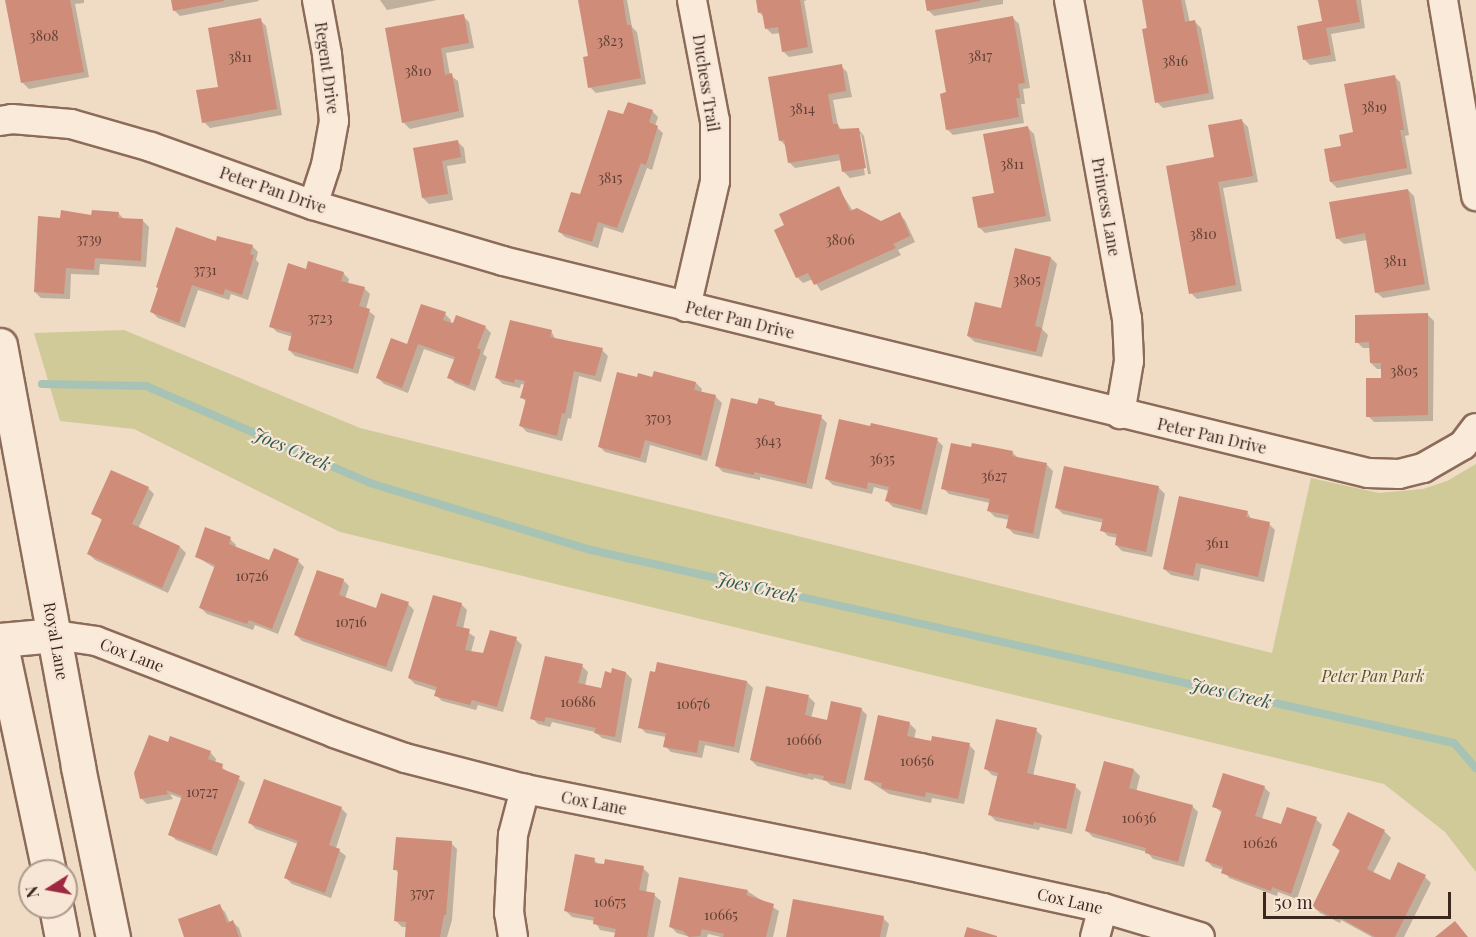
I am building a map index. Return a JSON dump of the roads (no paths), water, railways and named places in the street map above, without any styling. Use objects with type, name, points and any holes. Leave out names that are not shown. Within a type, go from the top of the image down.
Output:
[{"type":"main road","name":"Royal Lane","points":[[0,345],[78,767],[113,937]]},
{"type":"main road","name":"Cox Lane","points":[[0,641],[55,635]]},
{"type":"main road","points":[[0,641],[46,859]]},
{"type":"main road","points":[[58,919],[62,937]]},
{"type":"street","name":"Regent Drive","points":[[313,205],[326,165],[334,121],[327,54],[317,0]]},
{"type":"street","name":"Duchess Trail","points":[[686,307],[715,181],[715,121],[692,0]]},
{"type":"street","name":"Princess Lane","points":[[1069,0],[1127,318],[1129,361],[1120,414]]},
{"type":"street","points":[[1443,0],[1476,196]]},
{"type":"street","name":"Peter Pan Drive","points":[[0,121],[12,119],[70,124],[151,147],[313,205],[503,261],[1120,414],[1383,475],[1423,468],[1445,457],[1463,445],[1476,428]]},
{"type":"street","name":"Cox Lane","points":[[55,635],[96,641],[405,758],[525,789],[920,868],[1103,908],[1200,937]]},
{"type":"street","points":[[513,937],[509,913],[513,835],[525,789]]},
{"type":"street","points":[[1095,937],[1103,908]]},
{"type":"waterway","name":"Joes Creek","points":[[42,384],[146,386],[370,483],[591,550],[1454,743],[1476,768]]},
{"type":"park label","name":"Peter Pan Park","points":[[1373,676]]}]
